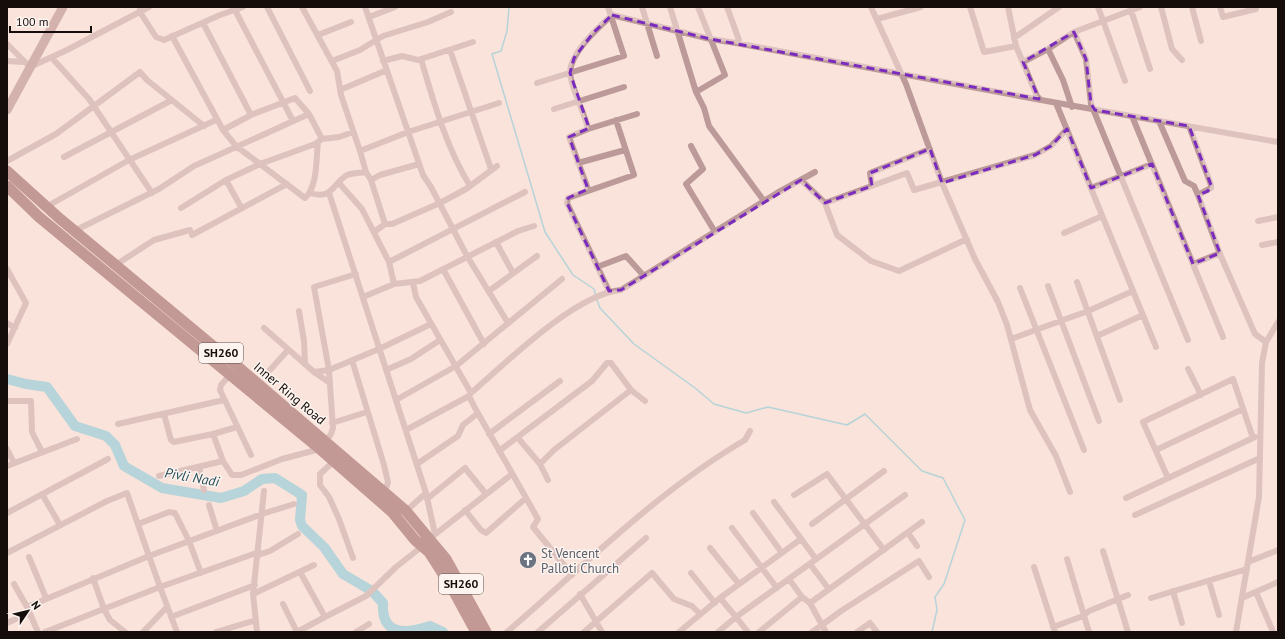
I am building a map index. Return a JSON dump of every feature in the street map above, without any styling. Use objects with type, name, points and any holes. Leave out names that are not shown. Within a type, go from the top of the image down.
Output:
[{"type":"highway","name":"Inner Ring Road","points":[[7,171],[46,207],[323,446],[334,461],[392,512],[429,540]]},
{"type":"highway","name":"Inner Ring Road","points":[[7,186],[39,217],[230,375],[385,492],[406,511],[456,576],[486,632]]},
{"type":"highway","name":"Inner Ring Road","points":[[429,540],[429,552],[452,588],[476,632]]},
{"type":"street","points":[[7,110],[27,65],[63,7]]},
{"type":"street","points":[[7,61],[27,65],[52,58],[140,9],[149,7]]},
{"type":"street","points":[[140,9],[156,37],[164,40],[243,7]]},
{"type":"street","points":[[267,7],[310,91]]},
{"type":"street","points":[[365,7],[423,175],[440,203],[468,256],[508,323]]},
{"type":"street","points":[[369,17],[395,7]]},
{"type":"street","points":[[537,83],[624,56],[608,7]]},
{"type":"street","points":[[642,7],[657,56]]},
{"type":"street","points":[[670,7],[696,92],[704,108],[709,126],[764,201]]},
{"type":"street","points":[[696,92],[725,75],[698,7]]},
{"type":"street","points":[[727,7],[739,40],[736,43]]},
{"type":"street","points":[[871,7],[901,74],[942,183],[966,238],[998,302],[1011,339],[1030,410],[1056,456],[1070,492]]},
{"type":"street","points":[[877,19],[921,7]]},
{"type":"street","points":[[970,7],[984,52],[1016,46]]},
{"type":"street","points":[[1008,7],[1016,46],[1037,96],[1041,100]]},
{"type":"street","points":[[1014,38],[1059,7]]},
{"type":"street","points":[[1098,7],[1125,81]]},
{"type":"street","points":[[1023,62],[1048,49],[1074,32],[1140,7]]},
{"type":"street","points":[[1161,7],[1172,49],[1182,60]]},
{"type":"street","points":[[1192,7],[1201,41]]},
{"type":"street","points":[[1220,7],[1224,17],[1256,9]]},
{"type":"street","points":[[304,8],[337,71],[340,90],[353,132],[366,172],[372,180],[385,224]]},
{"type":"street","points":[[235,10],[293,121]]},
{"type":"street","points":[[1131,10],[1150,69]]},
{"type":"street","points":[[332,61],[377,41],[383,36],[428,22],[451,12]]},
{"type":"street","points":[[612,16],[710,39],[1072,107],[1278,142]]},
{"type":"street","points":[[588,129],[570,72],[574,58],[593,33],[612,16]]},
{"type":"street","points":[[318,35],[351,22]]},
{"type":"street","points":[[202,23],[251,115]]},
{"type":"street","points":[[1074,32],[1086,59],[1091,104],[1095,110],[1188,340]]},
{"type":"street","points":[[172,36],[216,120],[223,130],[236,146],[305,198],[310,193],[313,185],[320,140],[309,114],[296,98],[251,115],[223,130]]},
{"type":"street","points":[[384,61],[402,56],[421,59],[473,42]]},
{"type":"street","points":[[7,44],[27,65]]},
{"type":"street","points":[[1048,49],[1063,80],[1072,107]]},
{"type":"street","points":[[450,50],[491,169]]},
{"type":"street","points":[[52,58],[94,106],[152,193]]},
{"type":"street","points":[[421,59],[440,122],[458,168],[470,186]]},
{"type":"street","points":[[340,90],[387,70]]},
{"type":"street","points":[[7,161],[56,134],[140,72],[147,80],[204,126]]},
{"type":"street","points":[[554,109],[624,87]]},
{"type":"street","points":[[64,157],[172,100]]},
{"type":"street","points":[[360,152],[408,132],[499,103]]},
{"type":"street","points":[[1056,103],[1156,347]]},
{"type":"street","points":[[74,231],[152,193],[194,166],[309,114]]},
{"type":"street","points":[[588,189],[569,137],[588,129],[637,114]]},
{"type":"street","points":[[1132,116],[1223,338]]},
{"type":"street","points":[[46,207],[129,160],[216,120]]},
{"type":"street","points":[[609,291],[567,203],[568,198],[588,189],[634,175],[616,120]]},
{"type":"street","points":[[1159,121],[1185,181],[1194,186],[1220,253],[1262,339],[1260,497],[1236,632]]},
{"type":"street","points":[[1189,126],[1211,185],[1208,191],[1198,195]]},
{"type":"street","points":[[825,203],[906,173],[914,190],[1035,155],[1051,146],[1067,129]]},
{"type":"street","points":[[181,208],[226,180],[260,164],[320,140],[339,137],[353,132]]},
{"type":"street","points":[[691,146],[703,169],[686,184],[715,232]]},
{"type":"street","points":[[872,186],[870,173],[930,149]]},
{"type":"street","points":[[578,163],[625,150]]},
{"type":"street","points":[[372,180],[380,175],[419,164]]},
{"type":"street","points":[[1091,188],[1152,164]]},
{"type":"street","points":[[374,232],[385,224],[392,224],[440,203],[470,186],[497,166]]},
{"type":"street","points":[[310,193],[320,196],[329,193],[348,175],[366,172]]},
{"type":"street","points":[[406,430],[470,395],[538,337],[578,306],[609,291],[621,290],[764,201],[815,172]]},
{"type":"street","points":[[226,180],[241,207]]},
{"type":"street","points":[[801,180],[825,203],[837,235],[871,261],[899,271],[966,238]]},
{"type":"street","points":[[339,183],[362,209],[389,262],[394,284]]},
{"type":"street","points":[[106,273],[154,240],[191,233],[287,184]]},
{"type":"street","points":[[389,262],[454,230],[525,192]]},
{"type":"street","points":[[329,193],[427,496],[429,540]]},
{"type":"street","points":[[1064,233],[1102,216]]},
{"type":"street","points":[[1258,221],[1278,217]]},
{"type":"street","points":[[363,297],[394,284],[413,283],[518,231],[534,226]]},
{"type":"street","points":[[496,242],[513,273]]},
{"type":"street","points":[[1262,245],[1278,242]]},
{"type":"street","points":[[1193,264],[1220,253]]},
{"type":"street","points":[[489,291],[537,256]]},
{"type":"street","points":[[597,267],[626,256],[644,276]]},
{"type":"street","points":[[7,269],[26,303],[7,344]]},
{"type":"street","points":[[443,269],[484,344]]},
{"type":"street","points":[[213,434],[223,461],[232,475],[241,475],[282,459],[323,446],[331,434],[332,423],[330,383],[314,287],[356,274]]},
{"type":"street","points":[[396,400],[456,366],[562,279]]},
{"type":"street","points":[[1077,282],[1120,400]]},
{"type":"street","points":[[413,283],[416,297],[456,366],[489,434],[538,519],[533,527],[572,575]]},
{"type":"street","points":[[1048,286],[1099,421]]},
{"type":"street","points":[[1020,288],[1084,450]]},
{"type":"street","points":[[1011,339],[1088,312],[1133,291]]},
{"type":"street","points":[[299,311],[304,340],[305,364]]},
{"type":"street","points":[[1097,336],[1143,315]]},
{"type":"street","points":[[1262,339],[1278,322]]},
{"type":"street","points":[[7,323],[15,328]]},
{"type":"street","points":[[314,372],[329,370],[379,349],[431,324]]},
{"type":"street","points":[[264,328],[314,372],[330,383]]},
{"type":"street","points":[[386,370],[411,359],[440,340]]},
{"type":"street","points":[[270,370],[288,350]]},
{"type":"street","points":[[352,360],[384,465],[388,482],[385,492]]},
{"type":"street","points":[[499,451],[592,381],[607,363],[611,363],[631,390],[645,402]]},
{"type":"street","points":[[1188,369],[1201,395]]},
{"type":"street","points":[[230,375],[221,385],[220,390],[251,455]]},
{"type":"street","points":[[1168,478],[1143,422],[1233,379],[1253,438]]},
{"type":"street","points":[[489,434],[560,380]]},
{"type":"street","points":[[540,464],[554,450],[631,390]]},
{"type":"street","points":[[118,424],[224,400]]},
{"type":"street","points":[[7,401],[31,401],[32,432],[42,452]]},
{"type":"street","points":[[1156,450],[1243,409]]},
{"type":"street","points":[[332,423],[367,412]]},
{"type":"street","points":[[417,464],[458,436],[463,425],[478,413]]},
{"type":"street","points":[[164,414],[171,440],[174,442],[213,434],[237,427]]},
{"type":"street","points":[[507,632],[649,507],[690,475],[744,440],[750,431]]},
{"type":"street","points":[[1126,498],[1260,434]]},
{"type":"street","points":[[518,438],[540,464],[548,480]]},
{"type":"street","points":[[7,466],[78,439]]},
{"type":"street","points":[[7,449],[14,463]]},
{"type":"street","points":[[1135,515],[1260,458]]},
{"type":"street","points":[[7,513],[108,459]]},
{"type":"street","points":[[159,476],[223,461]]},
{"type":"street","points":[[334,461],[320,474],[320,485],[329,497],[353,558]]},
{"type":"street","points":[[199,467],[204,490]]},
{"type":"street","points":[[406,511],[465,468],[486,494]]},
{"type":"street","points":[[812,524],[884,471]]},
{"type":"street","points":[[283,604],[297,632],[366,596],[396,567],[512,474]]},
{"type":"street","points":[[794,495],[827,474],[866,523],[884,550]]},
{"type":"street","points":[[257,632],[253,594],[264,491]]},
{"type":"street","points":[[7,553],[60,524],[127,493],[177,632]]},
{"type":"street","points":[[42,494],[60,524]]},
{"type":"street","points":[[718,632],[736,617],[905,495]]},
{"type":"street","points":[[466,510],[481,530],[486,532],[526,498]]},
{"type":"street","points":[[774,502],[816,559]]},
{"type":"street","points":[[7,623],[46,598],[93,578],[262,514],[294,504]]},
{"type":"street","points":[[209,505],[217,531]]},
{"type":"street","points":[[138,524],[169,512],[175,513],[189,541],[201,573]]},
{"type":"street","points":[[753,513],[782,553]]},
{"type":"street","points":[[810,603],[828,588],[922,522]]},
{"type":"street","points":[[732,528],[777,588]]},
{"type":"street","points":[[908,533],[917,546]]},
{"type":"street","points":[[44,632],[160,587],[258,553],[270,551],[298,534]]},
{"type":"street","points":[[538,632],[646,538]]},
{"type":"street","points":[[679,632],[720,598],[801,539]]},
{"type":"street","points":[[710,548],[739,584]]},
{"type":"street","points":[[1248,562],[1278,550]]},
{"type":"street","points":[[1103,551],[1128,632]]},
{"type":"street","points":[[29,558],[46,598]]},
{"type":"street","points":[[1067,559],[1089,632]]},
{"type":"street","points":[[812,632],[919,561],[929,577]]},
{"type":"street","points":[[810,564],[828,588]]},
{"type":"street","points":[[253,594],[314,565]]},
{"type":"street","points":[[1034,566],[1054,629],[1128,595]]},
{"type":"street","points":[[1151,598],[1247,569]]},
{"type":"street","points":[[300,572],[325,617]]},
{"type":"street","points":[[584,632],[652,573],[674,599],[692,606],[700,614]]},
{"type":"street","points":[[691,574],[714,603]]},
{"type":"street","points":[[93,578],[104,609],[110,620],[124,632]]},
{"type":"street","points":[[789,580],[802,597],[810,603],[826,632]]},
{"type":"street","points":[[1209,581],[1219,615]]},
{"type":"street","points":[[1242,598],[1278,582]]},
{"type":"street","points":[[14,584],[38,632]]},
{"type":"street","points":[[171,617],[254,585]]},
{"type":"street","points":[[1173,591],[1182,623]]},
{"type":"street","points":[[1256,592],[1273,632]]},
{"type":"street","points":[[580,594],[602,632]]},
{"type":"street","points":[[759,632],[802,597]]},
{"type":"street","points":[[720,598],[748,632]]},
{"type":"street","points":[[143,632],[167,606]]},
{"type":"street","points":[[216,632],[256,620]]},
{"type":"street","points":[[857,632],[870,623],[877,632]]},
{"type":"street","points":[[356,632],[368,624]]},
{"type":"highlighted area","points":[[612,15],[710,39],[1039,99],[1023,62],[1074,32],[1086,59],[1091,104],[1095,110],[1189,126],[1211,185],[1208,191],[1198,195],[1220,253],[1193,264],[1152,164],[1091,188],[1067,129],[1051,146],[1035,155],[942,183],[930,149],[870,173],[872,186],[825,203],[801,180],[621,290],[609,291],[567,203],[568,198],[588,189],[569,137],[589,128],[570,73],[574,58],[593,33]]},
{"type":"waterway","points":[[509,7],[507,31],[501,51],[492,54],[545,232],[573,275],[594,289],[596,296]]},
{"type":"waterway","points":[[597,300],[600,308],[634,344],[695,388],[714,404],[746,413],[768,407],[847,425],[865,414],[922,471],[943,478],[965,520],[944,584],[935,597],[937,610],[932,632]]},
{"type":"waterway","name":"Pivli Nadi","points":[[7,379],[47,387],[75,426],[106,436],[115,445],[124,466],[162,488],[221,498],[244,491],[262,479],[275,478],[302,495],[300,520],[302,526],[324,547],[343,574],[372,591],[383,603],[383,614],[386,622],[391,627],[404,631],[421,629],[430,626],[443,632]]},
{"type":"place","name":"St Vencent Palloti Church","points":[[528,560]]}]
